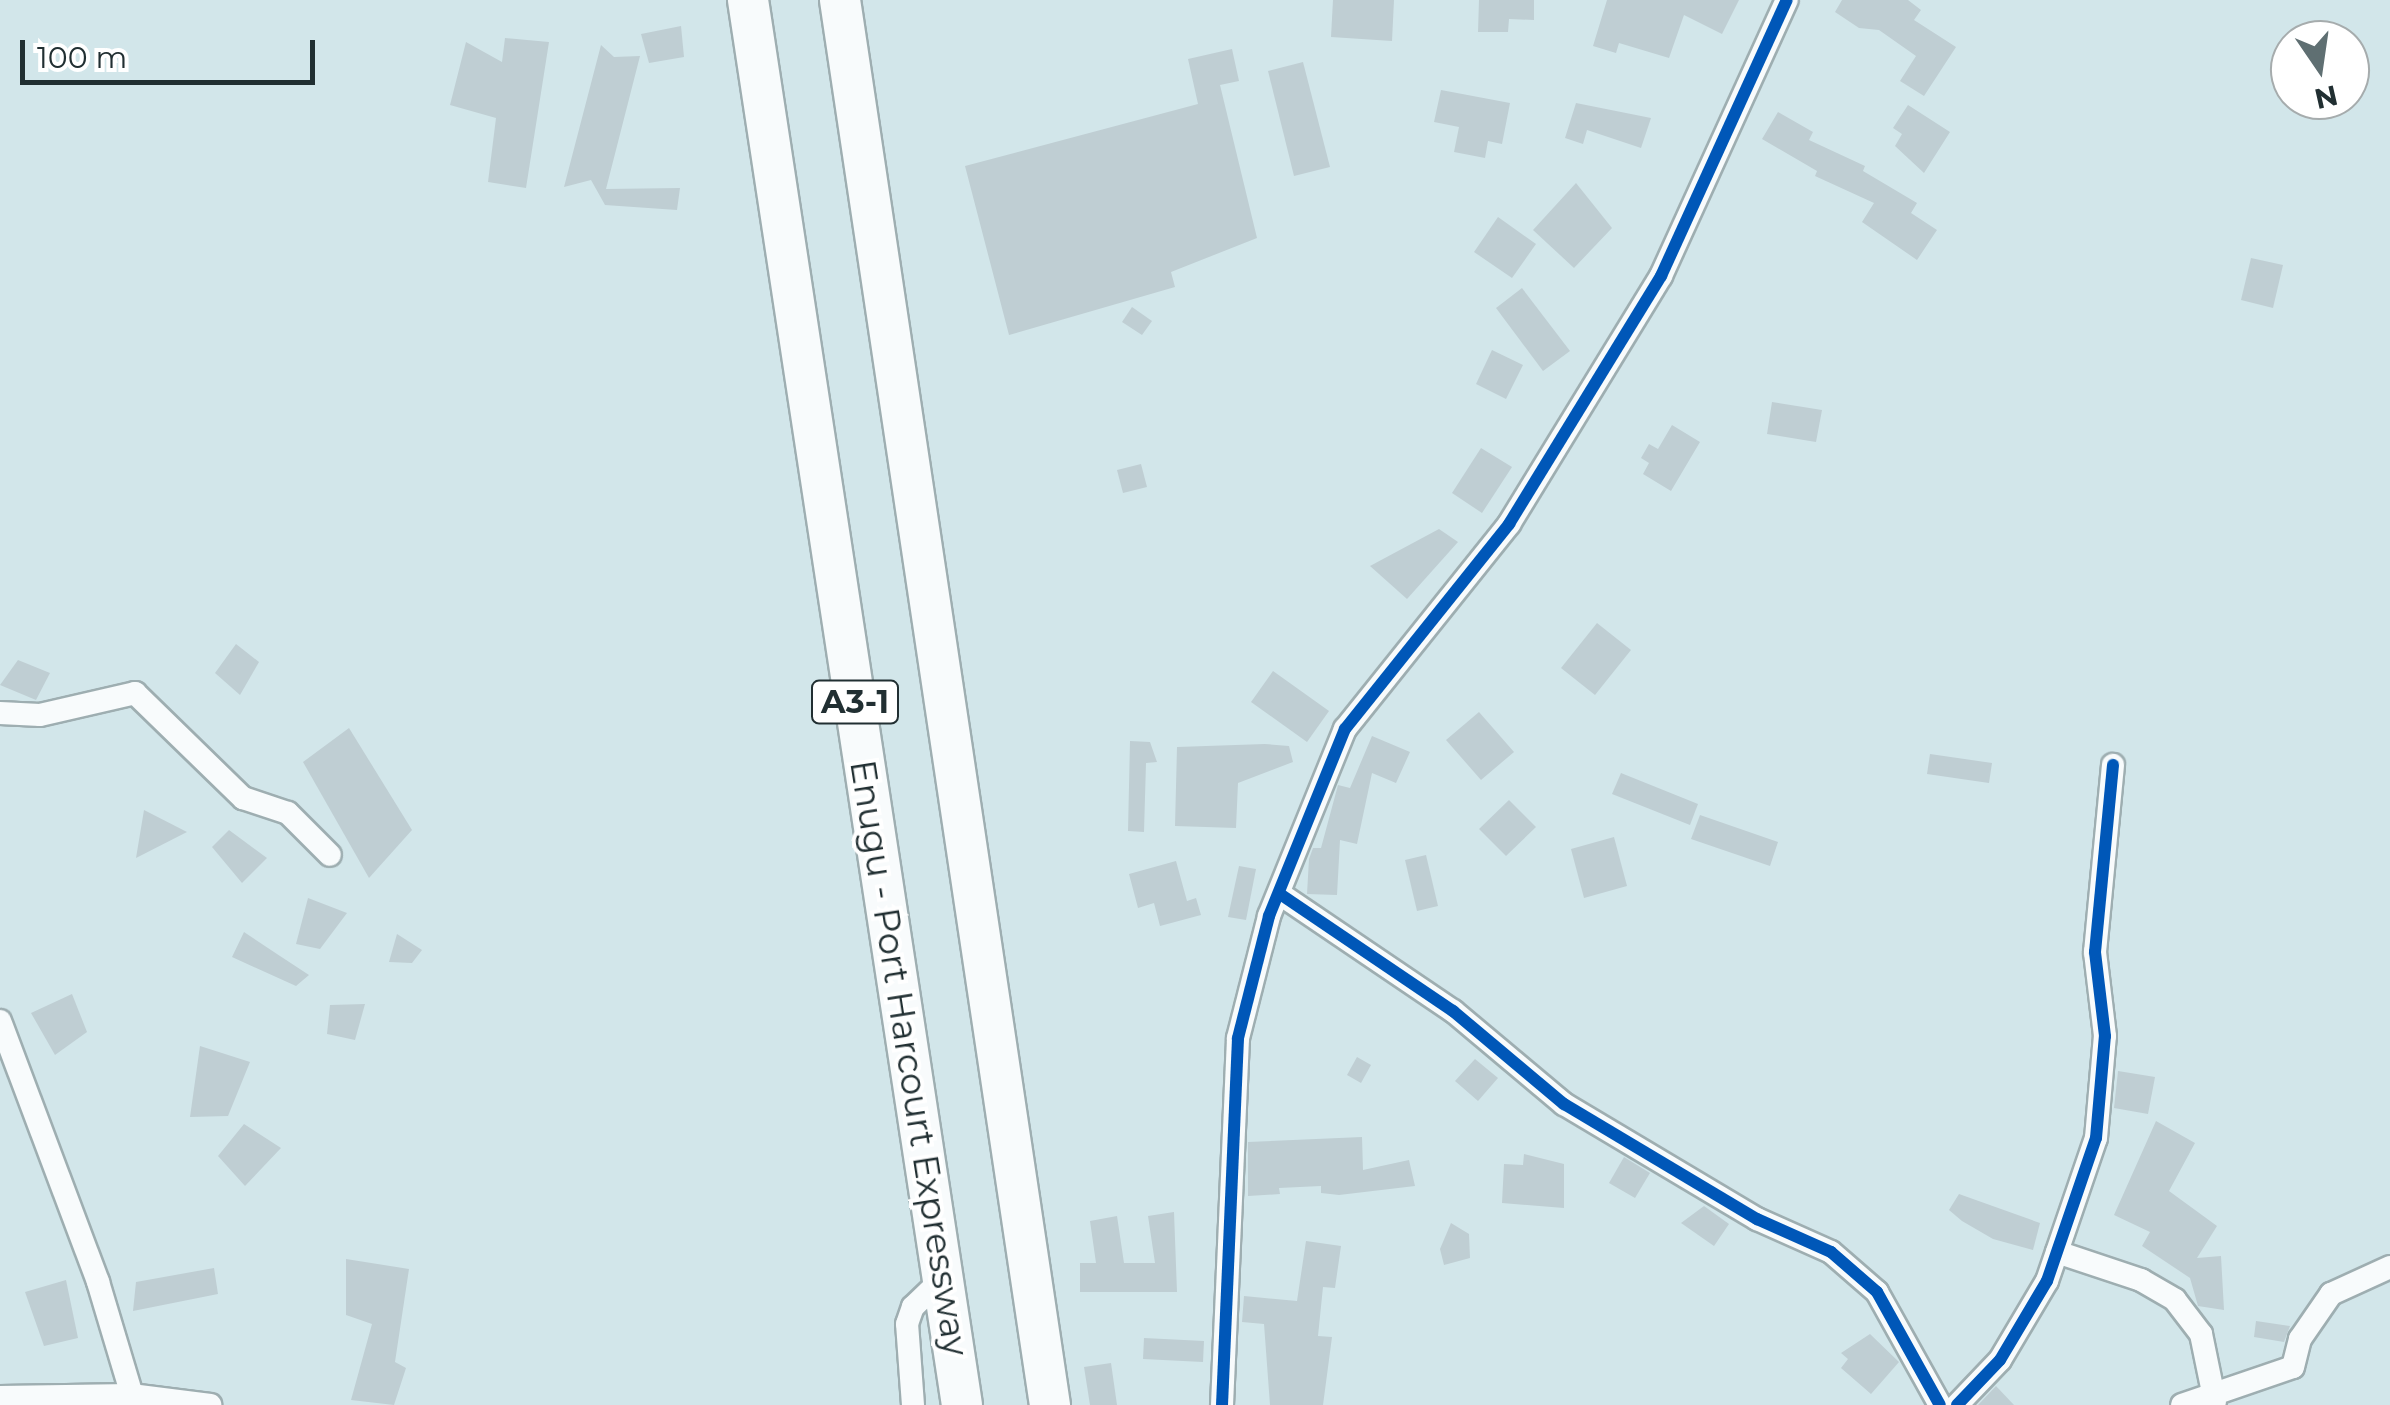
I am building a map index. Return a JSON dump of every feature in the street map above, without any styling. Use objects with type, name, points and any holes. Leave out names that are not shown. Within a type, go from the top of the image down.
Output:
[{"type":"highway","name":"Enugu - Port Harcourt Expressway","points":[[748,0],[962,1405]]},
{"type":"highway","name":"A3-1","points":[[840,0],[1050,1405]]},
{"type":"street","points":[[1222,1405],[1238,1038],[1280,894],[1346,729],[1509,524],[1661,276],[1787,0]]},
{"type":"street","points":[[0,713],[40,715],[135,693],[242,798],[288,813],[330,855]]},
{"type":"street","points":[[1957,1405],[2000,1360],[2057,1252],[2096,1138],[2105,1036],[2095,952],[2113,765]]},
{"type":"street","points":[[1280,894],[1453,1011],[1564,1104],[1757,1219],[1831,1252],[1877,1292],[1940,1405]]},
{"type":"street","points":[[0,1021],[98,1282],[133,1400]]},
{"type":"street","points":[[2057,1252],[2140,1280],[2175,1300],[2200,1334],[2213,1399]]},
{"type":"street","points":[[2182,1405],[2213,1399],[2293,1366],[2300,1339],[2331,1294],[2390,1267]]},
{"type":"street","points":[[913,1405],[906,1324],[913,1307],[943,1278]]},
{"type":"street","points":[[0,1398],[210,1405]]},
{"type":"building","points":[[1333,0],[1394,0],[1392,41],[1331,37]]},
{"type":"building","points":[[1479,0],[1534,0],[1534,20],[1509,19],[1508,32],[1478,32]]},
{"type":"building","points":[[1607,0],[1739,0],[1722,34],[1684,15],[1669,58],[1619,43],[1616,53],[1593,46]]},
{"type":"building","points":[[1842,0],[1908,0],[1921,10],[1914,20],[1956,47],[1924,96],[1900,81],[1916,56],[1879,30],[1859,28],[1835,12]]},
{"type":"building","points":[[681,26],[684,57],[649,63],[641,34]]},
{"type":"building","points":[[505,38],[549,42],[526,188],[488,182],[496,118],[450,105],[466,42],[502,62]]},
{"type":"building","points":[[601,45],[614,57],[640,56],[606,189],[680,188],[677,210],[605,205],[591,180],[564,187]]},
{"type":"building","points":[[1232,49],[1239,81],[1220,85],[1257,238],[1171,272],[1175,287],[1009,335],[965,166],[1198,104],[1188,59]]},
{"type":"building","points":[[1303,62],[1330,167],[1294,176],[1268,71]]},
{"type":"building","points":[[1441,90],[1510,103],[1502,144],[1488,141],[1485,158],[1454,152],[1459,127],[1434,122]]},
{"type":"building","points":[[1576,103],[1651,118],[1641,148],[1587,130],[1583,144],[1565,138]]},
{"type":"building","points":[[1908,105],[1950,132],[1924,173],[1895,146],[1902,134],[1893,128]]},
{"type":"building","points":[[1778,112],[1813,132],[1809,140],[1865,166],[1863,171],[1917,203],[1911,213],[1937,230],[1917,260],[1862,222],[1874,203],[1815,176],[1817,171],[1762,139]]},
{"type":"building","points":[[1576,183],[1612,228],[1574,268],[1533,230]]},
{"type":"building","points":[[1498,217],[1536,244],[1512,278],[1474,252]]},
{"type":"building","points":[[2251,258],[2283,265],[2273,308],[2241,300]]},
{"type":"building","points":[[1522,288],[1570,351],[1543,371],[1496,308]]},
{"type":"building","points":[[1132,307],[1152,321],[1142,335],[1122,322]]},
{"type":"building","points":[[1492,350],[1523,365],[1506,399],[1476,384]]},
{"type":"building","points":[[1772,402],[1822,410],[1816,442],[1767,434]]},
{"type":"building","points":[[1672,425],[1700,442],[1671,491],[1643,474],[1649,463],[1641,458],[1649,444],[1658,449]]},
{"type":"building","points":[[1481,448],[1512,467],[1482,513],[1452,493]]},
{"type":"building","points":[[1141,464],[1147,487],[1123,493],[1117,470]]},
{"type":"building","points":[[1439,529],[1458,542],[1407,599],[1370,566]]},
{"type":"building","points":[[1597,623],[1631,650],[1595,695],[1561,668]]},
{"type":"building","points":[[236,644],[259,662],[240,695],[215,673]]},
{"type":"building","points":[[18,660],[50,673],[36,700],[0,685]]},
{"type":"building","points":[[1273,671],[1329,711],[1307,742],[1251,702]]},
{"type":"building","points":[[1479,712],[1514,752],[1481,780],[1446,740]]},
{"type":"building","points":[[349,728],[412,830],[369,878],[303,762]]},
{"type":"building","points":[[1372,736],[1410,752],[1396,783],[1372,773],[1357,844],[1340,840],[1337,895],[1307,894],[1309,859],[1313,848],[1321,848],[1338,785],[1350,788]]},
{"type":"building","points":[[1130,741],[1150,742],[1157,762],[1146,763],[1144,832],[1128,831]]},
{"type":"building","points":[[1289,746],[1293,762],[1238,783],[1236,828],[1175,826],[1177,747]]},
{"type":"building","points":[[1930,754],[1992,763],[1989,783],[1927,774]]},
{"type":"building","points":[[1621,773],[1698,804],[1690,825],[1612,794]]},
{"type":"building","points":[[1509,800],[1536,827],[1506,856],[1479,829]]},
{"type":"building","points":[[144,810],[187,832],[136,858]]},
{"type":"building","points":[[1700,815],[1778,842],[1770,866],[1691,839]]},
{"type":"building","points":[[229,830],[267,858],[242,883],[212,847]]},
{"type":"building","points":[[1614,837],[1627,886],[1584,898],[1571,849]]},
{"type":"building","points":[[1426,855],[1438,906],[1417,911],[1405,860]]},
{"type":"building","points":[[1176,861],[1187,901],[1196,898],[1201,915],[1160,926],[1154,903],[1138,908],[1129,874]]},
{"type":"building","points":[[1239,866],[1256,869],[1246,920],[1228,917]]},
{"type":"building","points":[[308,898],[347,913],[320,949],[296,944]]},
{"type":"building","points":[[244,932],[309,975],[296,986],[232,957]]},
{"type":"building","points":[[397,934],[422,950],[412,963],[389,962]]},
{"type":"building","points":[[72,994],[87,1032],[55,1055],[31,1013]]},
{"type":"building","points":[[365,1004],[355,1040],[327,1034],[330,1005]]},
{"type":"building","points":[[200,1046],[250,1062],[228,1116],[190,1117]]},
{"type":"building","points":[[1357,1057],[1371,1065],[1361,1083],[1347,1075]]},
{"type":"building","points":[[1475,1059],[1498,1078],[1478,1101],[1455,1081]]},
{"type":"building","points":[[2118,1071],[2155,1077],[2148,1114],[2114,1108]]},
{"type":"building","points":[[2156,1121],[2195,1143],[2169,1191],[2217,1226],[2197,1258],[2221,1256],[2224,1310],[2198,1306],[2190,1278],[2142,1246],[2150,1232],[2114,1215]]},
{"type":"building","points":[[244,1124],[281,1148],[245,1186],[218,1156]]},
{"type":"building","points":[[1362,1137],[1363,1170],[1409,1160],[1415,1186],[1339,1195],[1321,1193],[1321,1186],[1279,1188],[1280,1194],[1248,1196],[1248,1142]]},
{"type":"building","points":[[1524,1154],[1564,1164],[1564,1208],[1502,1203],[1504,1164],[1523,1165]]},
{"type":"building","points":[[1624,1157],[1650,1173],[1635,1198],[1609,1183]]},
{"type":"building","points":[[1959,1194],[2040,1223],[2033,1250],[1993,1239],[1962,1221],[1949,1210]]},
{"type":"building","points":[[1704,1206],[1729,1224],[1714,1246],[1681,1223]]},
{"type":"building","points":[[1174,1212],[1177,1292],[1080,1292],[1080,1263],[1096,1263],[1090,1221],[1117,1216],[1124,1263],[1155,1263],[1148,1216]]},
{"type":"building","points":[[1451,1223],[1469,1234],[1470,1258],[1444,1265],[1440,1249]]},
{"type":"building","points":[[1306,1241],[1341,1246],[1335,1288],[1323,1287],[1318,1336],[1332,1337],[1323,1405],[1270,1405],[1264,1324],[1242,1322],[1244,1296],[1297,1301]]},
{"type":"building","points":[[346,1259],[409,1269],[395,1362],[406,1368],[394,1405],[351,1400],[372,1324],[346,1315]]},
{"type":"building","points":[[214,1268],[218,1294],[133,1311],[136,1282]]},
{"type":"building","points":[[66,1280],[78,1338],[44,1346],[25,1292]]},
{"type":"building","points":[[2256,1321],[2290,1326],[2284,1342],[2254,1337]]},
{"type":"building","points":[[1870,1334],[1899,1362],[1871,1394],[1841,1368],[1848,1359],[1841,1353]]},
{"type":"building","points":[[1144,1338],[1204,1341],[1203,1362],[1143,1359]]},
{"type":"building","points":[[1111,1363],[1117,1405],[1090,1405],[1084,1367]]},
{"type":"building","points":[[1996,1386],[2014,1405],[1978,1405]]},
{"type":"cycle path","points":[[1222,1405],[1238,1038],[1269,916],[1345,729],[1509,524],[1661,276],[1787,0]]},
{"type":"cycle path","points":[[1957,1405],[2000,1360],[2047,1281],[2096,1138],[2105,1036],[2095,952],[2113,765]]},
{"type":"cycle path","points":[[1280,894],[1453,1011],[1564,1104],[1757,1219],[1831,1252],[1877,1292],[1940,1405]]}]
